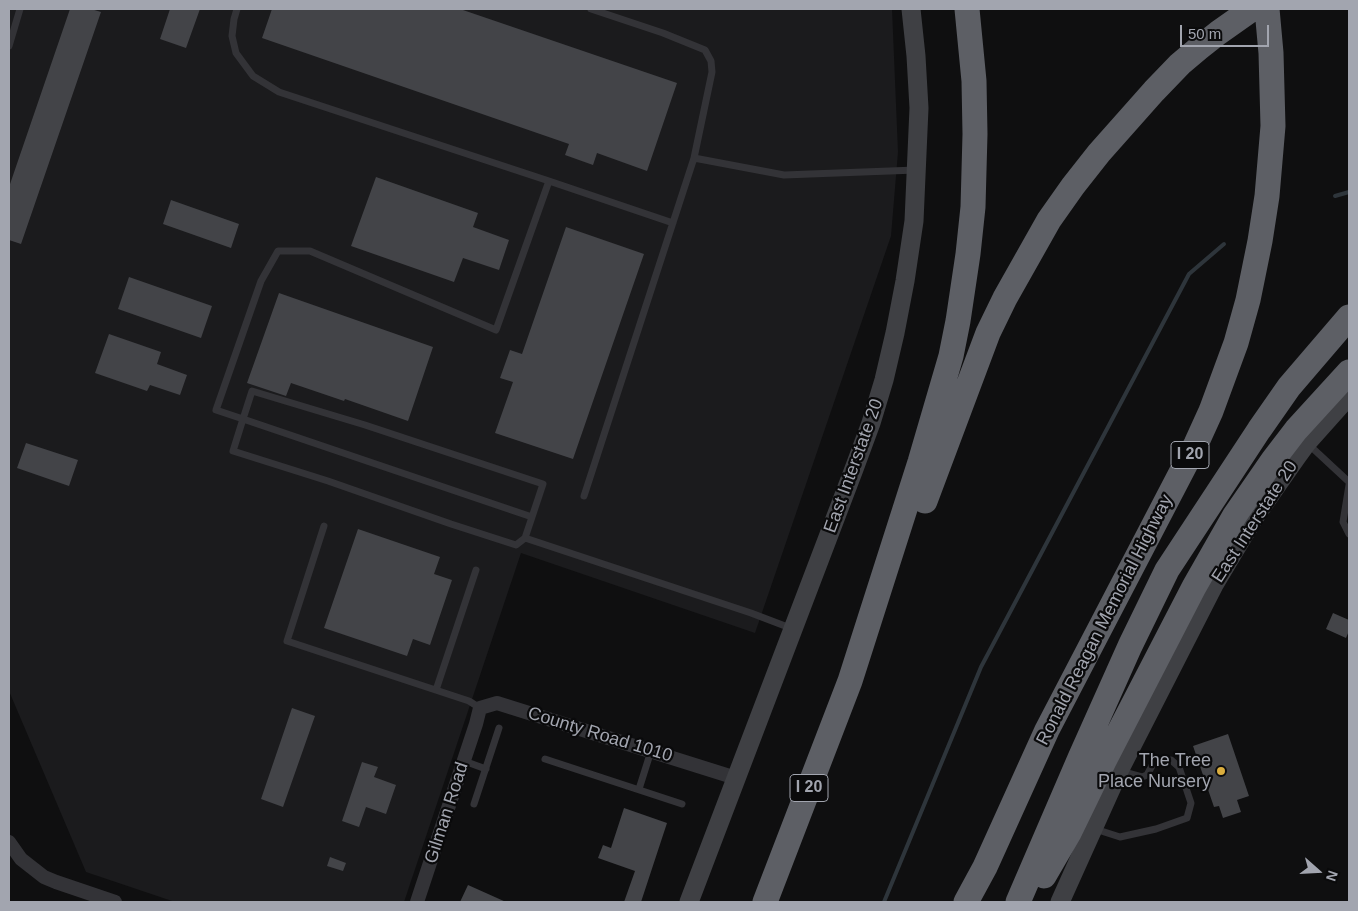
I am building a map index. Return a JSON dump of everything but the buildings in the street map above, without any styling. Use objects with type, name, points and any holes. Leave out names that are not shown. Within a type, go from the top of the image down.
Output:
[{"type":"highway","name":"I 20","points":[[766,899],[850,681],[932,424],[951,356],[968,254],[972,207],[974,81],[968,9]]},
{"type":"highway","points":[[850,681],[911,538],[988,333],[1009,290],[1049,220],[1073,186],[1129,119],[1180,64],[1218,33],[1252,9]]},
{"type":"highway","name":"Ronald Reagan Memorial Highway","points":[[971,892],[985,867],[1048,730],[1196,444],[1211,411],[1236,343],[1248,300],[1267,196],[1272,126],[1271,53],[1267,9]]},
{"type":"highway","points":[[1018,902],[1130,646],[1168,570],[1254,437],[1289,387],[1349,317]]},
{"type":"highway","points":[[1030,902],[1069,832],[1189,595],[1235,515],[1296,430],[1349,372]]},
{"type":"main road","name":"East Interstate 20","points":[[688,902],[868,432],[884,380],[905,281],[914,221],[919,108],[912,9]]},
{"type":"main road","name":"East Interstate 20","points":[[1060,902],[1092,828],[1214,585],[1254,518],[1307,443],[1349,396]]},
{"type":"street","name":"County Road 1010","points":[[480,708],[497,703],[736,778]]},
{"type":"street","name":"Gilman Road","points":[[417,902],[480,708]]},
{"type":"street","points":[[9,842],[20,859],[44,877],[115,902]]},
{"type":"lane","points":[[9,46],[20,9]]},
{"type":"lane","points":[[237,9],[232,36],[236,53],[253,76],[279,92],[673,223]]},
{"type":"lane","points":[[584,496],[694,158],[712,72],[711,61],[705,50],[663,33],[592,9]]},
{"type":"lane","points":[[694,158],[784,175],[916,170]]},
{"type":"lane","points":[[532,517],[216,410],[261,281],[278,251],[310,251],[496,330],[549,181]]},
{"type":"lane","points":[[252,391],[365,425],[543,484],[532,517],[525,538],[516,544],[233,451],[252,391]]},
{"type":"lane","points":[[1307,443],[1349,482]]},
{"type":"lane","points":[[1349,486],[1343,522],[1349,534]]},
{"type":"lane","points":[[324,526],[287,640],[469,701],[480,708]]},
{"type":"lane","points":[[525,538],[794,629]]},
{"type":"lane","points":[[436,690],[476,570]]},
{"type":"lane","points":[[474,804],[499,728]]},
{"type":"lane","points":[[639,790],[651,751]]},
{"type":"lane","points":[[545,759],[682,804]]},
{"type":"lane","points":[[1092,828],[1120,837],[1156,829],[1187,818],[1191,803],[1179,767],[1171,760],[1154,762],[1147,775],[1142,777],[1120,771]]},
{"type":"lane","points":[[464,761],[486,769]]},
{"type":"shaded area","points":[[9,9],[892,9],[898,152],[891,236],[755,633],[521,553],[404,902],[175,902],[86,872],[9,691]]},
{"type":"waterway","points":[[1335,196],[1349,192]]},
{"type":"waterway","points":[[884,902],[981,667],[1189,274],[1224,244]]},
{"type":"place","name":"The Tree Place Nursery","points":[[1221,771]]}]
